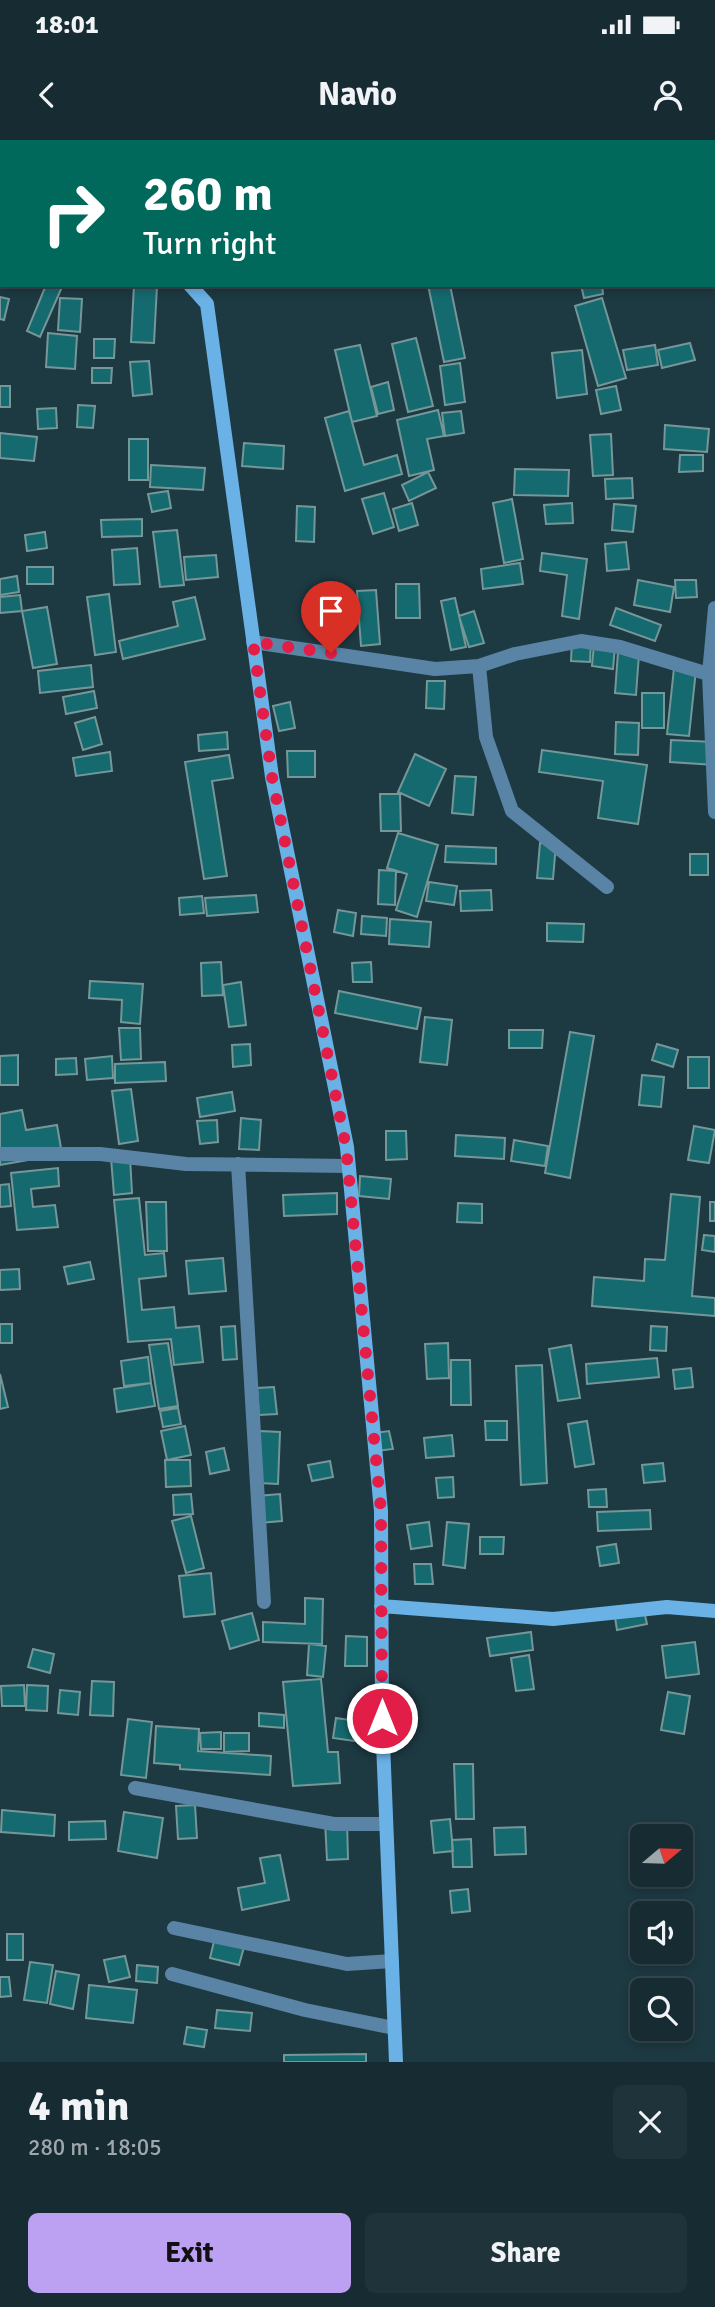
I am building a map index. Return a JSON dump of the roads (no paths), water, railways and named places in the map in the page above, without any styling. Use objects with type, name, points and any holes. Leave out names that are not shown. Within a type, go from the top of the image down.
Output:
[{"type":"street","points":[[192,287],[207,304],[272,777],[344,1134],[348,1166],[381,1511],[382,1718],[396,2062]]},
{"type":"street","points":[[715,608],[712,675],[715,812]]},
{"type":"street","points":[[253,642],[435,669],[480,666],[515,654],[581,642],[620,647],[712,675]]},
{"type":"street","points":[[480,666],[486,737],[512,811],[607,887]]},
{"type":"street","points":[[0,1154],[100,1154],[186,1164],[348,1166]]},
{"type":"street","points":[[238,1164],[264,1602]]},
{"type":"street","points":[[382,1606],[553,1619],[667,1607],[715,1611]]},
{"type":"street","points":[[135,1788],[334,1824],[386,1824]]},
{"type":"street","points":[[174,1928],[347,1964],[392,1961]]},
{"type":"street","points":[[172,1974],[305,2010],[394,2028]]}]
